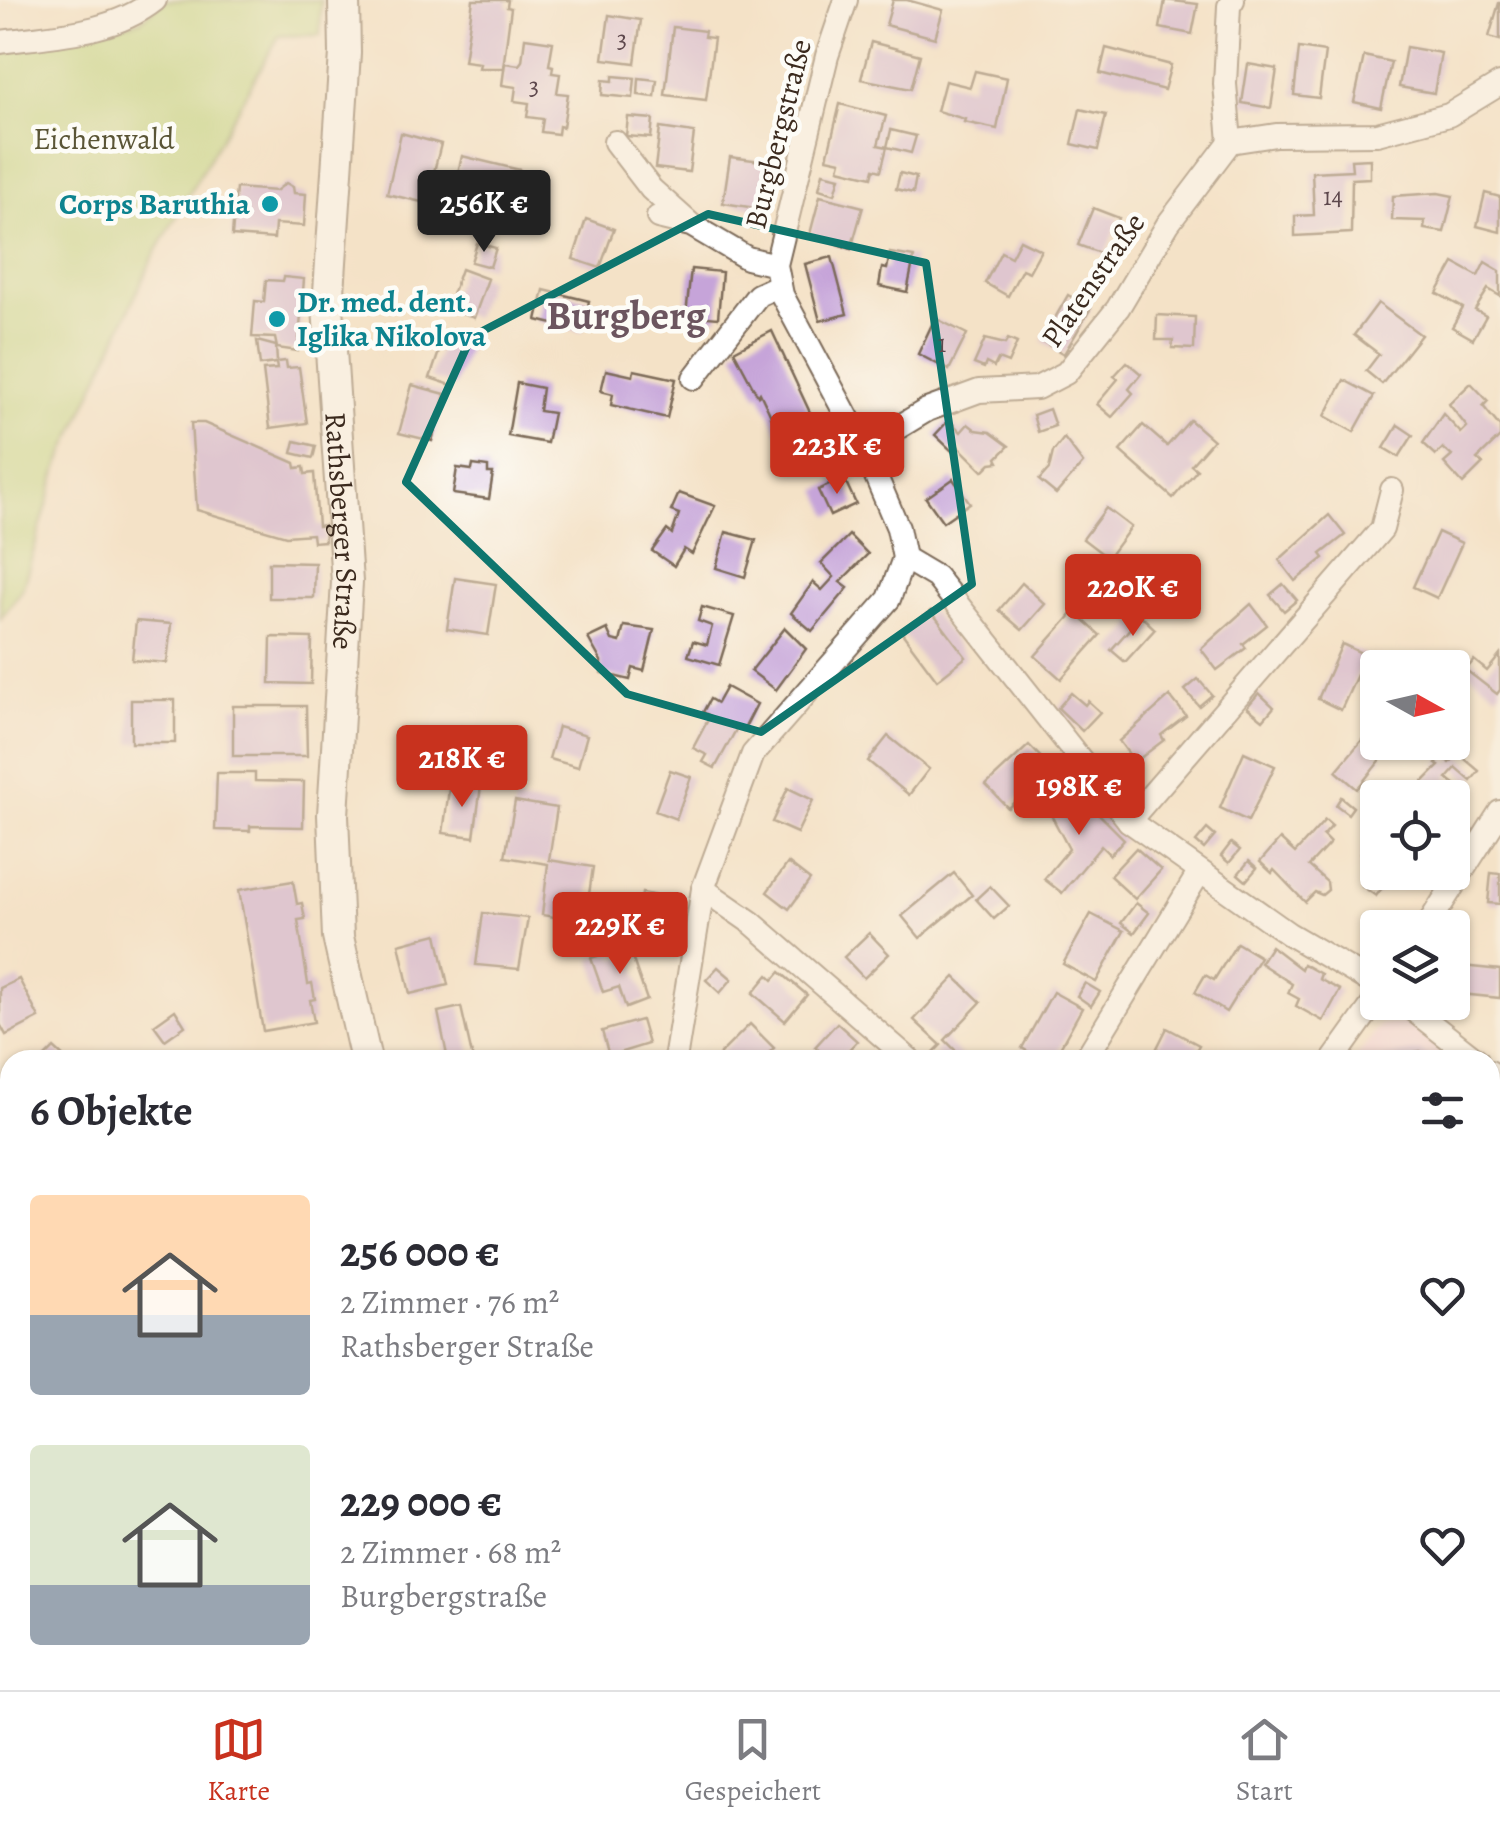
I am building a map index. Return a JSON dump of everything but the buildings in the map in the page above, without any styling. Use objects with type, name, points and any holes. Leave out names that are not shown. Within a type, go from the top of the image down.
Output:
[{"type":"street","points":[[0,42],[105,27],[142,11],[155,0]]},
{"type":"street","name":"Rathsberger Straße","points":[[344,0],[343,86],[328,307],[347,582],[334,816],[338,938],[364,1050]]},
{"type":"street","name":"Burgbergstraße","points":[[778,275],[827,56],[846,0]]},
{"type":"street","points":[[1233,0],[1224,84],[1230,142],[1276,136],[1377,134],[1449,115],[1500,84]]},
{"type":"street","points":[[616,142],[651,189],[692,225],[778,275],[782,295],[864,448],[898,528],[904,558],[889,599],[752,754],[703,889],[677,1050]]},
{"type":"street","name":"Platenstraße","points":[[864,448],[927,410],[979,391],[1037,388],[1066,373],[1118,308],[1168,224],[1230,142]]},
{"type":"street","points":[[658,217],[692,225]]},
{"type":"street","points":[[694,378],[778,275]]},
{"type":"street","points":[[1129,820],[1382,529],[1392,490]]},
{"type":"street","points":[[904,558],[936,576],[1129,820],[1199,873],[1360,975]]},
{"type":"street","points":[[1437,910],[1500,812]]},
{"type":"street","points":[[1091,1050],[1199,873]]},
{"type":"street","points":[[703,889],[752,923],[898,1050]]},
{"type":"street","points":[[1340,1050],[1362,1020]]},
{"type":"street","points":[[1426,1020],[1463,1050]]},
{"type":"highlighted area","points":[[708,214],[926,263],[972,584],[761,732],[627,694],[406,482],[471,337]]},
{"type":"shaded area","points":[[1409,1023],[1440,1050],[1362,1050],[1381,1024]]},
{"type":"green space","name":"Eichenwald","points":[[166,0],[321,0],[320,35],[279,36],[151,261],[58,468],[22,590],[0,619],[0,51],[139,21]]},
{"type":"place","name":"Corps Baruthia","points":[[270,204]]},
{"type":"place","name":"Dr. med. dent. Iglika Nikolova","points":[[277,319]]},
{"type":"district","name":"Burgberg","points":[[626,315]]}]
